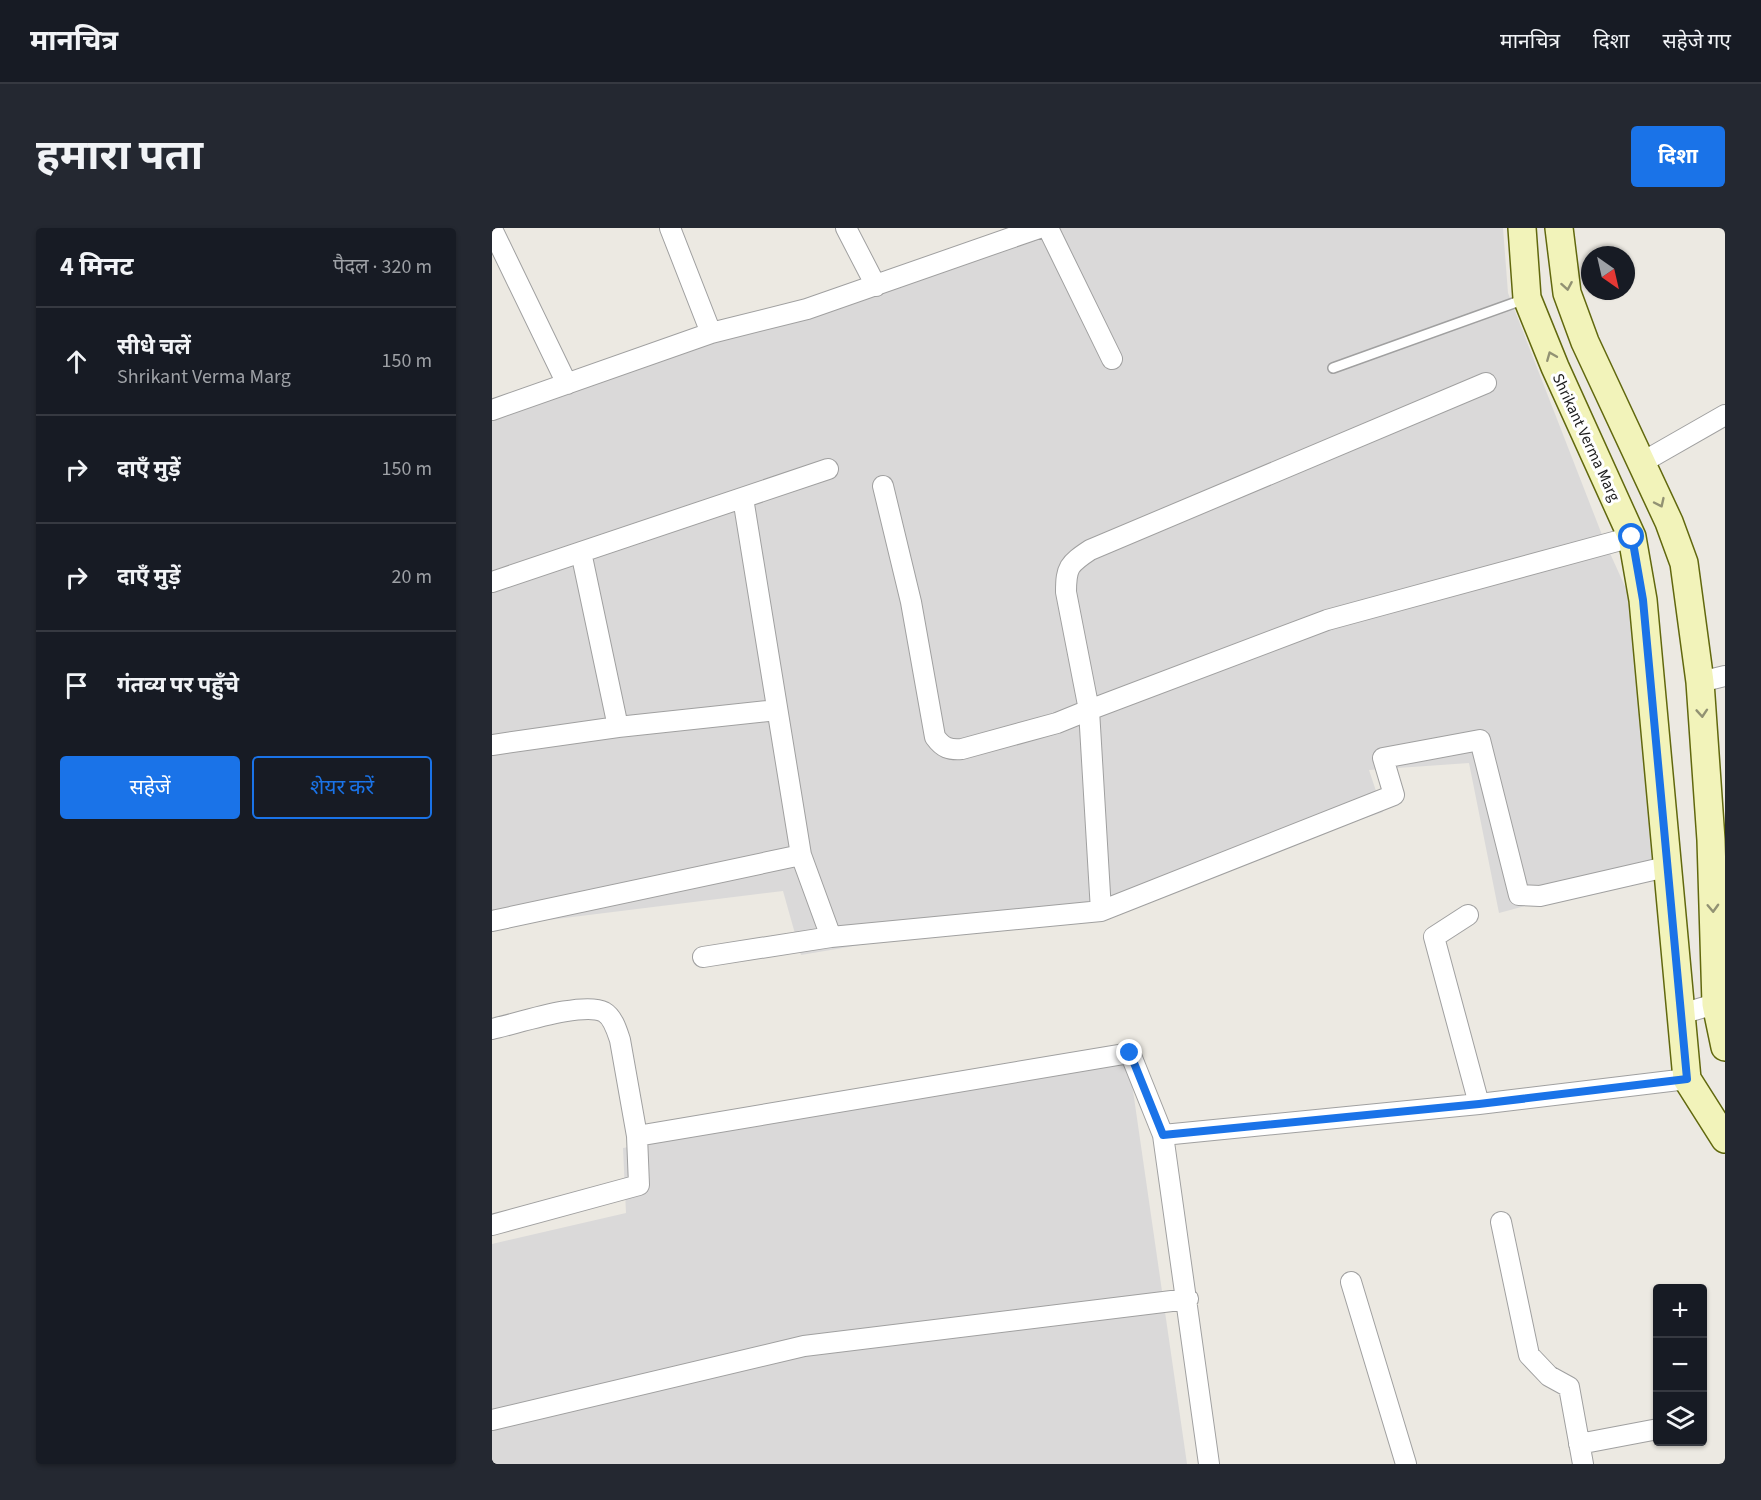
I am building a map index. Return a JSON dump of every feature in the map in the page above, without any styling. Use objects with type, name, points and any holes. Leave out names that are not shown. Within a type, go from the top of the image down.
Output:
[{"type":"street","points":[[670,228],[711,333]]},
{"type":"street","points":[[846,228],[876,286]]},
{"type":"street","points":[[492,410],[711,333],[807,309],[1039,228]]},
{"type":"street","points":[[1048,228],[1112,359]]},
{"type":"street","name":"Shrikant Verma Marg","points":[[1522,228],[1527,298],[1555,367],[1632,537],[1643,600],[1687,1079],[1725,1139]]},
{"type":"street","points":[[1559,228],[1567,293],[1585,342],[1669,522],[1684,563],[1712,679],[1718,838],[1720,1003],[1725,1047]]},
{"type":"street","points":[[492,229],[567,384]]},
{"type":"street","points":[[1101,911],[1089,710],[1066,592],[1066,575],[1071,562],[1090,550],[1486,383]]},
{"type":"street","points":[[1641,463],[1725,415]]},
{"type":"street","points":[[492,582],[828,469]]},
{"type":"street","points":[[883,486],[911,602],[931,723],[935,737],[942,746],[951,750],[1057,723],[1327,620],[1632,537]]},
{"type":"street","points":[[743,498],[801,855],[831,937]]},
{"type":"street","points":[[581,552],[618,728]]},
{"type":"street","points":[[492,745],[777,710]]},
{"type":"street","points":[[703,957],[831,937],[1101,911],[1394,795],[1383,758],[1480,740],[1519,895],[1540,896],[1666,867]]},
{"type":"street","points":[[492,921],[801,855]]},
{"type":"street","points":[[1468,915],[1434,937],[1479,1104]]},
{"type":"street","points":[[1681,1014],[1720,1003]]},
{"type":"street","points":[[492,1029],[565,1012],[595,1008],[606,1013],[616,1027],[620,1040],[637,1136],[639,1185],[492,1225]]},
{"type":"street","points":[[637,1136],[1130,1053],[1163,1135],[1188,1299],[1209,1464]]},
{"type":"street","points":[[1163,1135],[1479,1104],[1687,1079]]},
{"type":"street","points":[[1502,1222],[1529,1355],[1549,1376],[1569,1387],[1583,1464]]},
{"type":"street","points":[[1351,1282],[1406,1464]]},
{"type":"street","points":[[492,1420],[804,1346],[1188,1299]]},
{"type":"street","points":[[1579,1444],[1653,1430]]},
{"type":"lane","points":[[1333,368],[1527,298]]},
{"type":"shaded area","points":[[1014,228],[1503,228],[1508,293],[1604,540],[1632,602],[1658,859],[1533,904],[1499,913],[1469,763],[1369,770],[1383,812],[1115,902],[801,955],[783,891],[492,927],[492,415]]},
{"type":"shaded area","points":[[1129,1063],[1187,1464],[492,1464],[492,1244],[626,1213],[623,1148]]},
{"type":"route","points":[[1130,1053],[1163,1135],[1479,1104],[1687,1079],[1643,600],[1632,537]]}]
